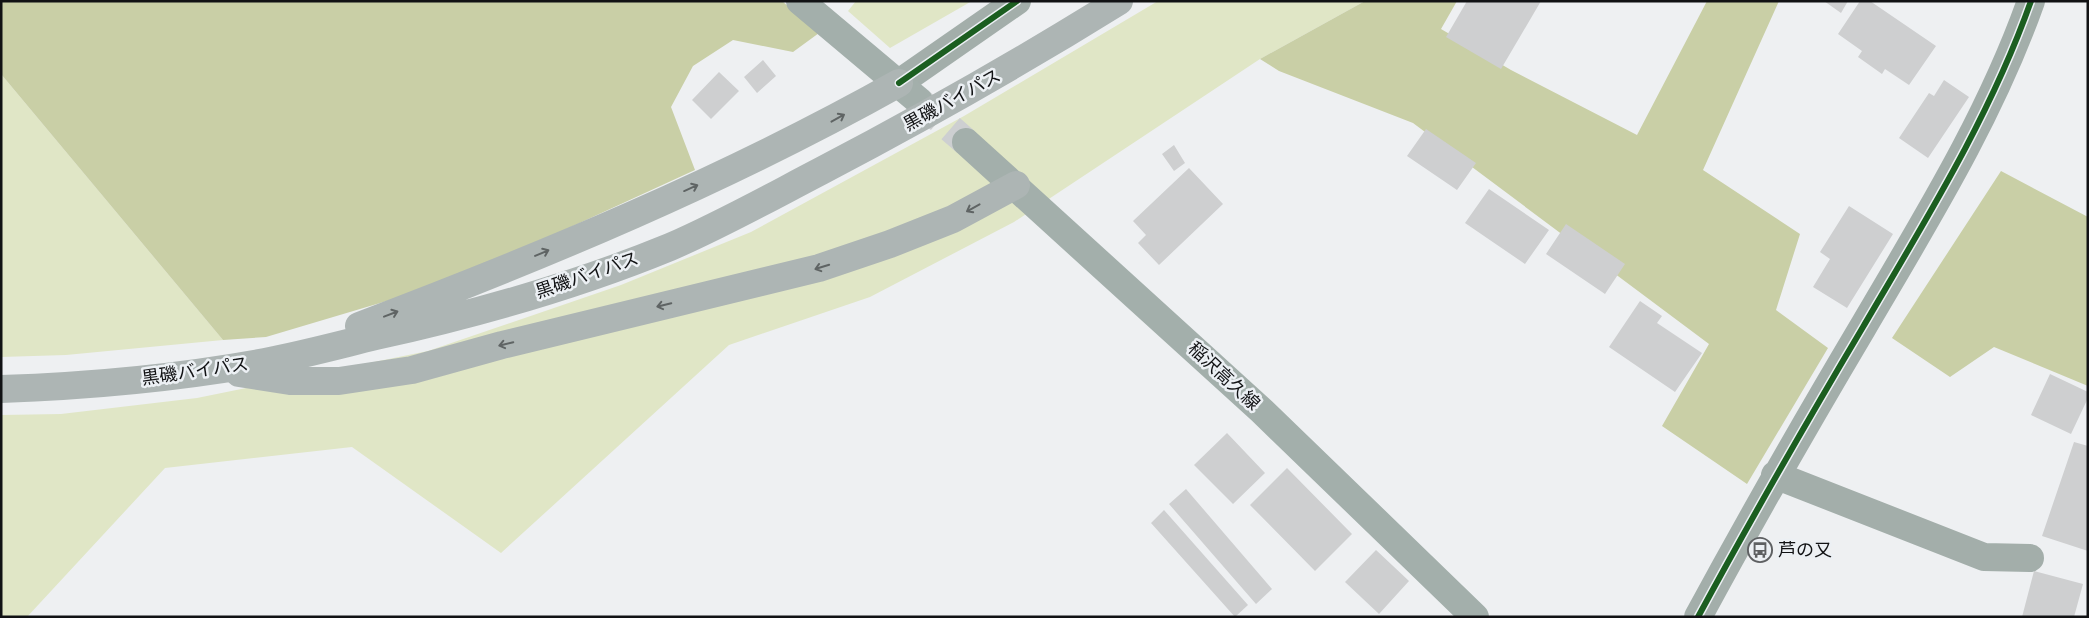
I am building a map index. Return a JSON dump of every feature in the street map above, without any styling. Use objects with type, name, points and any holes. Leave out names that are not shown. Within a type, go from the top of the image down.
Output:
[{"type":"highway","name":"黒磯バイパス","points":[[1,389],[54,387],[162,377],[264,362],[464,317],[567,284],[670,246],[764,201],[914,122],[1038,52],[1119,1]]},
{"type":"highway","points":[[264,362],[486,278],[680,194],[817,129],[909,92]]},
{"type":"highway","points":[[212,370],[290,381],[339,381],[412,370],[511,343],[819,268],[890,244],[954,219],[1016,185]]},
{"type":"main road","points":[[800,1],[909,92]]},
{"type":"main road","name":"稲沢高久線","points":[[966,142],[1016,185],[1262,412],[1475,617]]},
{"type":"street","points":[[909,92],[1018,1]]},
{"type":"street","points":[[1698,617],[1775,475],[1966,150],[2000,81],[2031,1]]},
{"type":"street","points":[[1775,475],[1984,557],[2030,558]]},
{"type":"green space","points":[[1,1],[782,1],[819,33],[793,52],[733,40],[693,66],[671,107],[695,170],[560,232],[407,295],[266,337],[223,340],[1,74]]},
{"type":"green space","points":[[856,1],[972,1],[890,48],[848,11]]},
{"type":"green space","points":[[1158,1],[1365,1],[1260,59],[1014,222],[870,297],[729,345],[501,553],[352,447],[165,468],[27,617],[1,617],[1,415],[61,414],[197,398],[428,351],[621,285],[751,232],[964,116]]},
{"type":"green space","points":[[1365,1],[1457,1],[1441,29],[1511,70],[1637,135],[1707,1],[1779,1],[1703,170],[1800,234],[1776,310],[1828,348],[1747,484],[1662,426],[1709,344],[1413,123],[1279,71],[1260,59]]},
{"type":"green space","points":[[1,74],[223,340],[66,355],[1,357]]},
{"type":"green space","points":[[2001,171],[2088,217],[2088,386],[1994,347],[1950,377],[1892,338]]},
{"type":"building","points":[[1467,1],[1541,1],[1501,69],[1446,37]]},
{"type":"building","points":[[1824,1],[1848,1],[1841,13]]},
{"type":"building","points":[[1860,1],[1870,1],[1936,46],[1909,85],[1885,69],[1882,74],[1858,57],[1862,51],[1838,34]]},
{"type":"building","points":[[763,60],[776,76],[757,93],[744,77]]},
{"type":"building","points":[[719,72],[739,91],[711,119],[692,100]]},
{"type":"building","points":[[1944,80],[1969,97],[1928,158],[1899,138],[1929,93],[1934,96]]},
{"type":"building","points":[[1426,129],[1476,163],[1457,190],[1407,156]]},
{"type":"building","points":[[1174,145],[1185,163],[1174,171],[1162,154]]},
{"type":"building","points":[[1189,168],[1223,204],[1159,265],[1138,243],[1146,235],[1133,221]]},
{"type":"building","points":[[1489,189],[1549,230],[1525,264],[1465,223]]},
{"type":"building","points":[[1849,206],[1893,234],[1847,308],[1813,287],[1830,259],[1820,252]]},
{"type":"building","points":[[1566,224],[1625,264],[1605,294],[1546,254]]},
{"type":"building","points":[[1640,301],[1662,316],[1657,323],[1702,353],[1675,392],[1609,347]]},
{"type":"building","points":[[2050,374],[2088,392],[2088,398],[2071,434],[2031,415]]},
{"type":"building","points":[[1227,433],[1265,473],[1233,504],[1194,465]]},
{"type":"building","points":[[2074,442],[2088,446],[2088,551],[2042,536]]},
{"type":"building","points":[[1287,468],[1352,534],[1315,571],[1250,505]]},
{"type":"building","points":[[1186,489],[1272,589],[1256,604],[1169,504]]},
{"type":"building","points":[[1164,510],[1248,605],[1235,617],[1151,523]]},
{"type":"building","points":[[1376,550],[1409,581],[1379,614],[1345,582]]},
{"type":"building","points":[[2034,571],[2083,584],[2074,617],[2022,617]]},
{"type":"tunnel","points":[[919,101],[966,142]]},
{"type":"cycle path","points":[[899,83],[1017,1]]},
{"type":"cycle path","points":[[1698,617],[1779,471],[1955,168],[1996,86],[2015,44],[2031,1]]},
{"type":"place","name":"芦の又","points":[[1760,550]]}]
